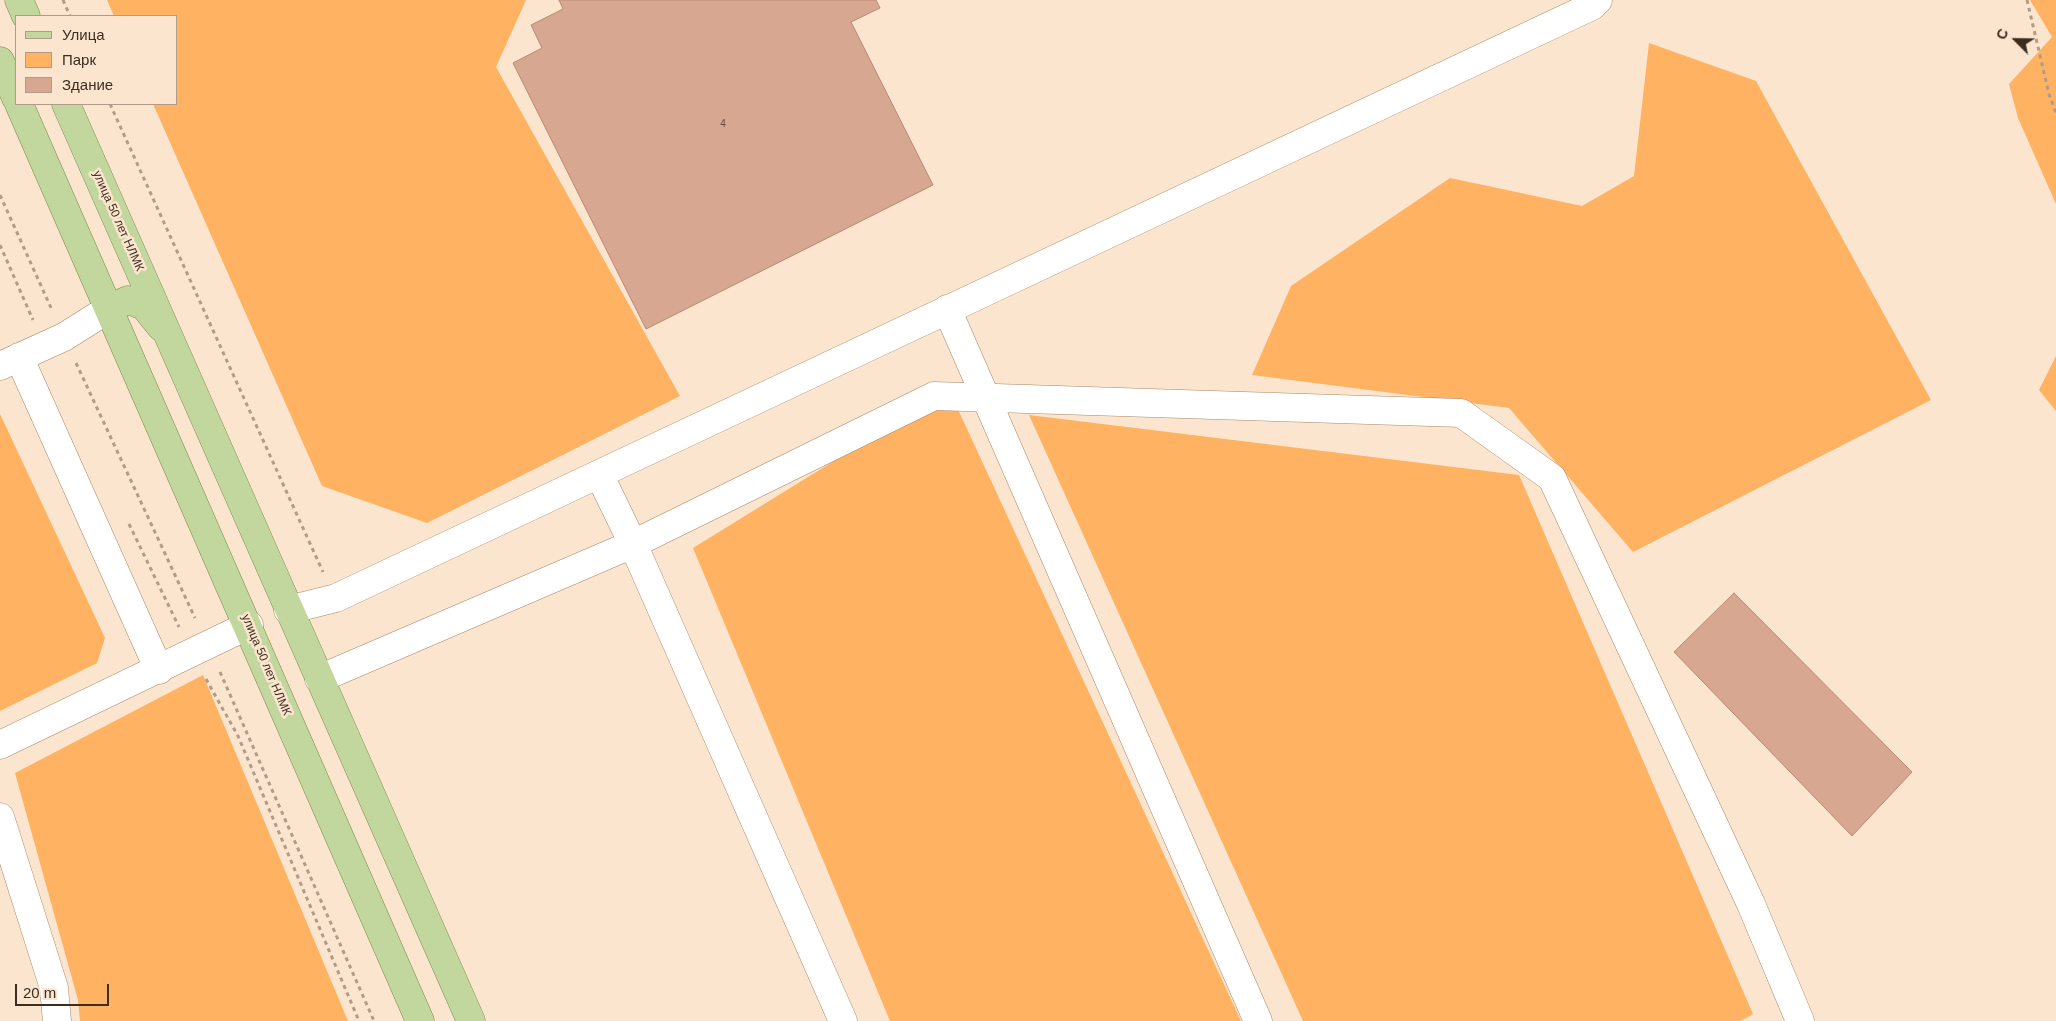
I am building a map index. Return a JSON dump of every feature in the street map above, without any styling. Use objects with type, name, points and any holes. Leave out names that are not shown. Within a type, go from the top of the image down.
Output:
[{"type":"main road","points":[[19,0],[26,15]]},
{"type":"main road","points":[[0,61],[15,96]]},
{"type":"main road","name":"улица 50 лет НЛМК","points":[[19,105],[110,308],[420,1021]]},
{"type":"main road","name":"улица 50 лет НЛМК","points":[[66,105],[471,1021]]},
{"type":"main road","name":"улица 50 лет НЛМК","points":[[110,308],[128,300],[144,306],[170,337]]},
{"type":"street","points":[[288,610],[336,598],[1599,2]]},
{"type":"street","points":[[110,308],[64,337],[10,361],[159,670]]},
{"type":"street","points":[[947,310],[1258,1021]]},
{"type":"street","points":[[319,679],[633,544],[934,396],[1460,414],[1552,478],[1751,904],[1800,1021]]},
{"type":"street","points":[[599,474],[633,544],[843,1021]]},
{"type":"street","points":[[0,745],[249,626]]},
{"type":"street","points":[[0,817],[54,988],[57,1021]]},
{"type":"path","points":[[63,0],[70,15]]},
{"type":"path","points":[[2027,0],[2049,94],[2056,113]]},
{"type":"path","points":[[110,105],[336,598]]},
{"type":"path","points":[[0,195],[64,337],[209,646],[374,1021]]},
{"type":"green space","points":[[107,0],[526,0],[496,67],[680,396],[427,523],[322,486],[153,105],[178,105],[178,15],[114,15]]},
{"type":"green space","points":[[2030,0],[2056,0],[2056,204],[2018,118],[2009,84],[2052,37]]},
{"type":"green space","points":[[1649,43],[1756,81],[1931,400],[1633,552],[1509,408],[1252,375],[1291,286],[1450,178],[1582,206],[1634,176]]},
{"type":"green space","points":[[2056,356],[2056,411],[2039,390]]},
{"type":"green space","points":[[949,390],[1241,1021],[890,1021],[693,548]]},
{"type":"green space","points":[[0,414],[105,638],[97,663],[0,711]]},
{"type":"green space","points":[[1029,415],[1519,475],[1753,1014],[1741,1021],[1303,1021]]},
{"type":"green space","points":[[203,675],[348,1021],[80,1021],[78,1000],[15,773]]},
{"type":"building","points":[[559,0],[876,0],[880,8],[851,22],[933,185],[646,329],[513,63],[542,48],[531,25],[563,9]]},
{"type":"building","points":[[1734,593],[1912,772],[1852,836],[1674,652]]}]
